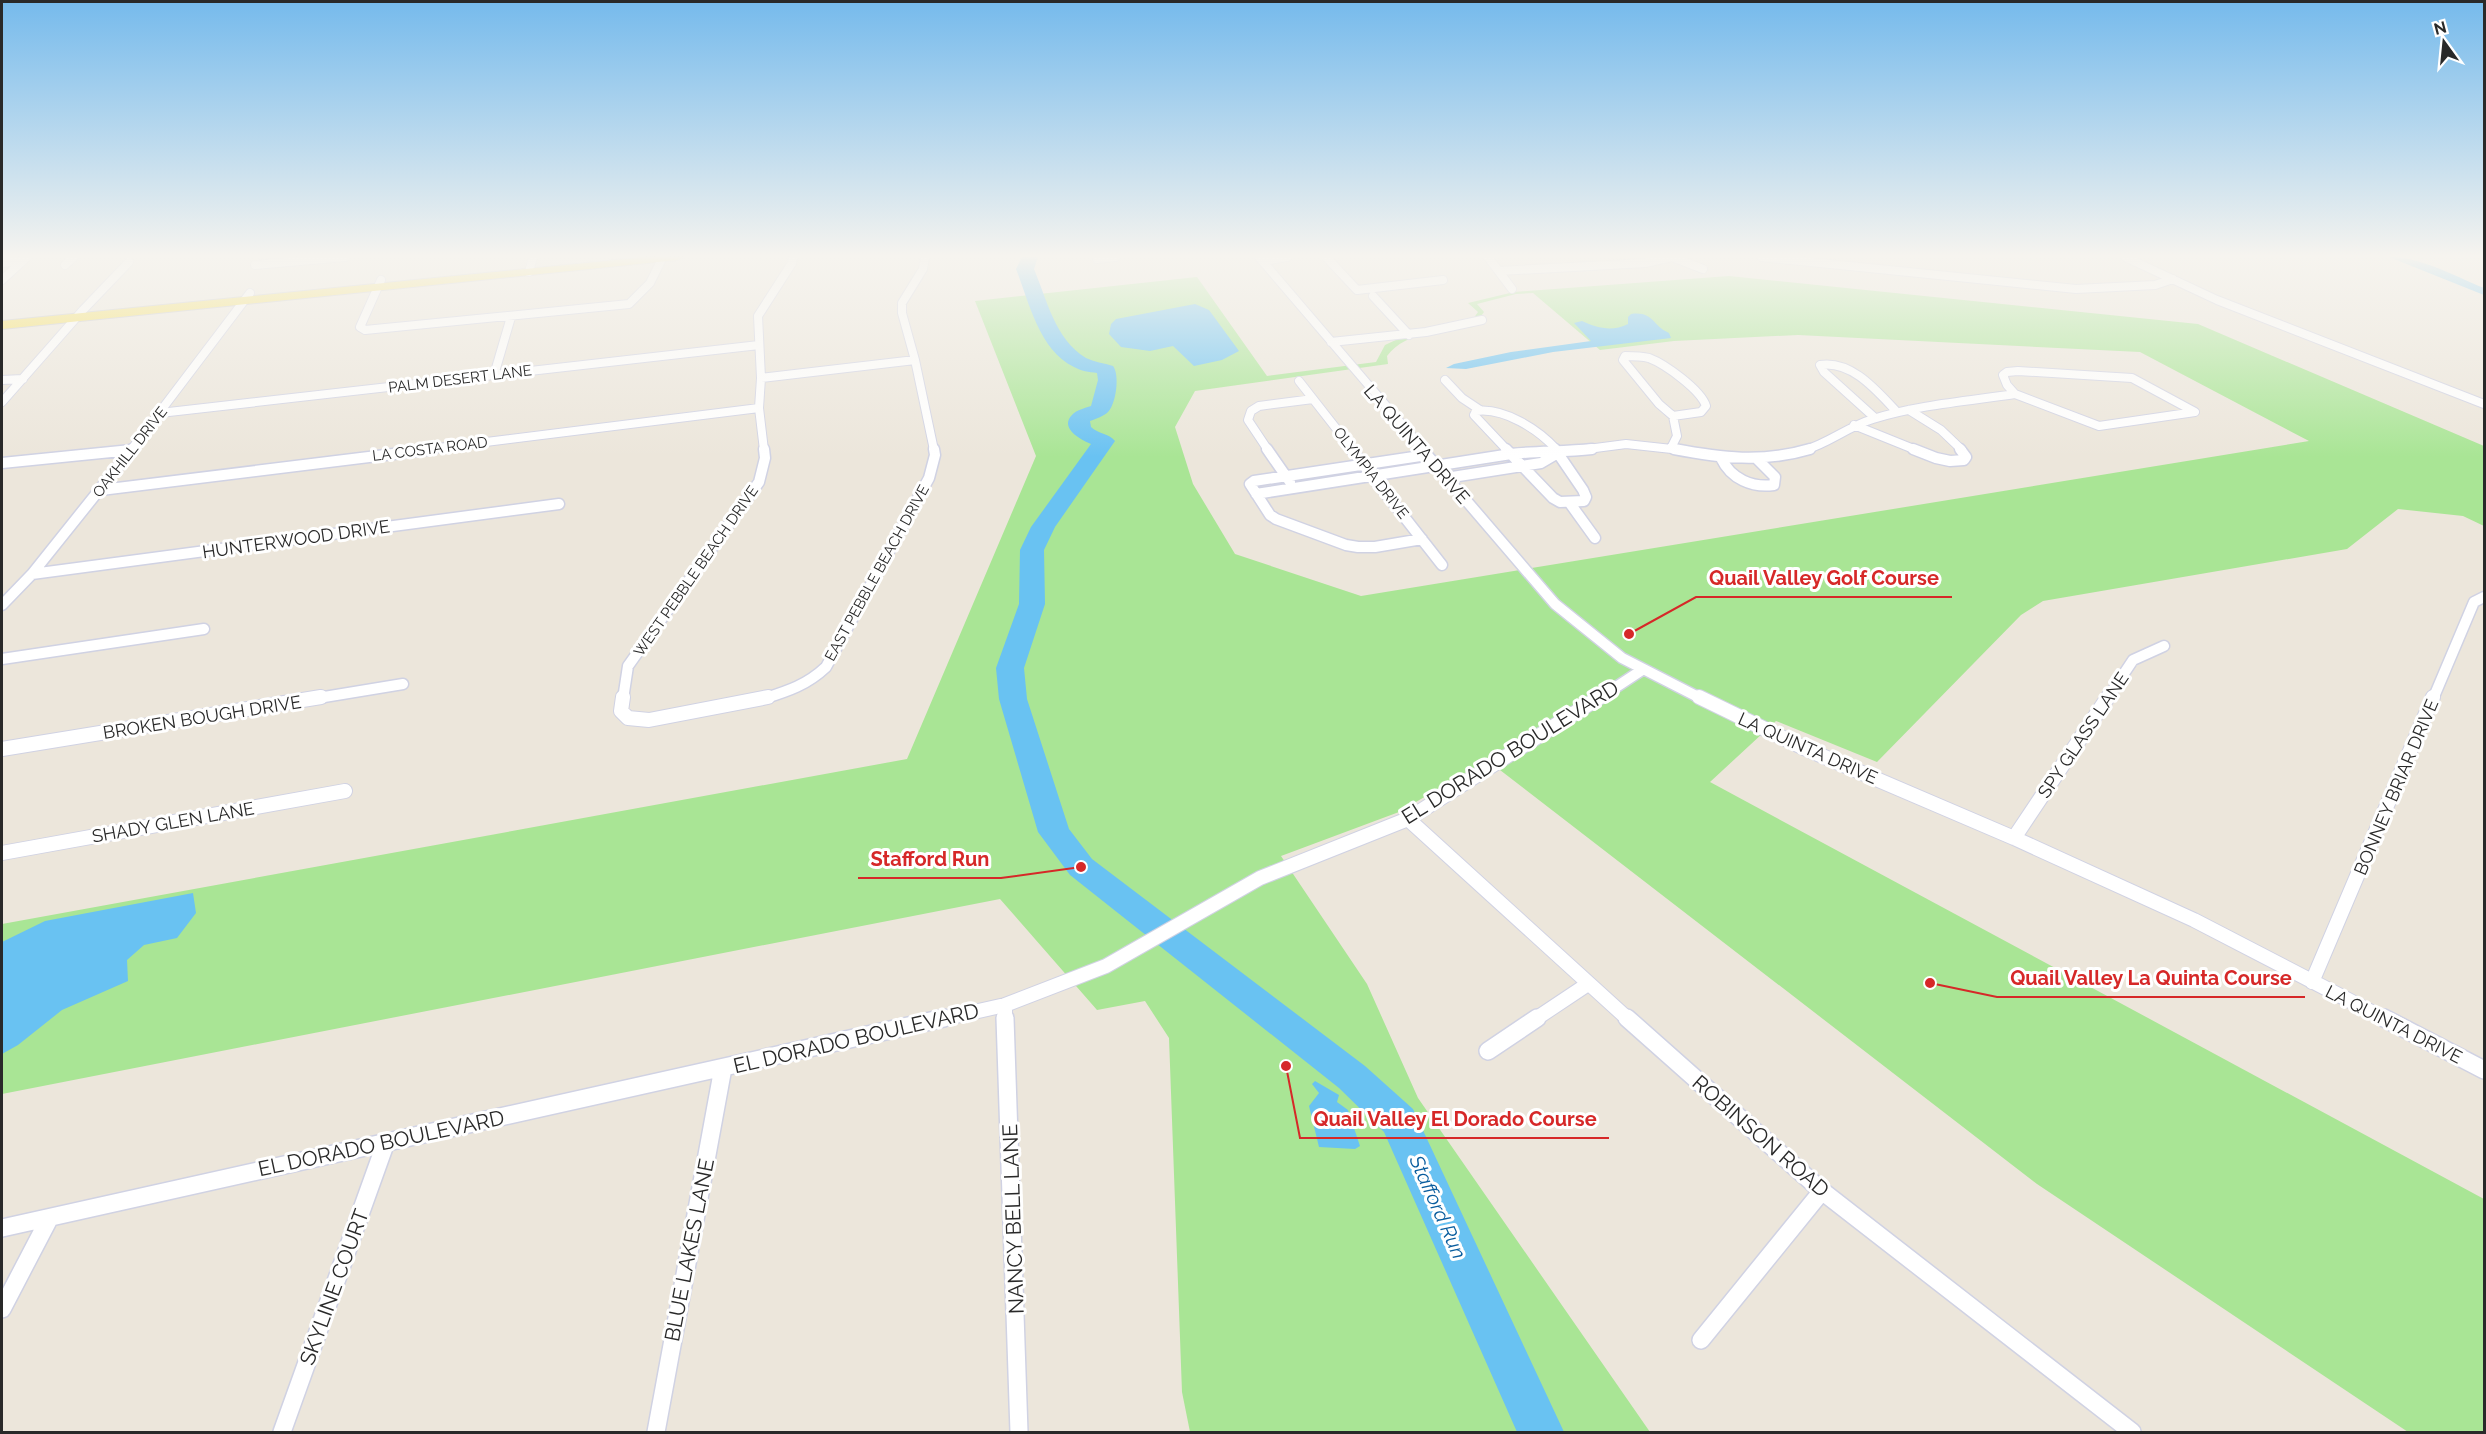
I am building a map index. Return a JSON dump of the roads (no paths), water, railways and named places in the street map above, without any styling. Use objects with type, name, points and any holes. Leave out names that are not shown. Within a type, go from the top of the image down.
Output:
[{"type":"street","points":[[2,402],[71,324]]},
{"type":"street","name":"OAKHILL DRIVE","points":[[2,605],[32,574],[101,490],[227,324]]},
{"type":"street","points":[[361,324],[360,327],[365,330],[428,324]]},
{"type":"street","points":[[494,375],[509,324]]},
{"type":"street","name":"WEST PEBBLE BEACH DRIVE","points":[[623,714],[621,711],[628,666],[759,482],[765,458],[759,408],[761,378],[758,324]]},
{"type":"street","name":"EAST PEBBLE BEACH DRIVE","points":[[623,714],[628,718],[649,720],[780,694],[805,684],[826,667],[928,478],[935,454],[905,324]]},
{"type":"street","name":"LA QUINTA DRIVE","points":[[1315,324],[1555,604],[1622,658],[1642,670],[1806,748],[2014,838],[2194,920],[2484,1070]]},
{"type":"street","points":[[1399,324],[1409,334]]},
{"type":"street","points":[[1333,345],[1388,342],[1395,337],[1469,324]]},
{"type":"street","points":[[2278,324],[2484,404]]},
{"type":"street","name":"PALM DESERT LANE","points":[[160,413],[759,345]]},
{"type":"street","points":[[1671,448],[1677,436],[1673,416],[1634,376],[1623,360],[1625,356],[1644,356],[1662,365],[1705,402],[1706,406],[1701,412],[1673,416]]},
{"type":"street","points":[[761,378],[915,360]]},
{"type":"street","points":[[1875,418],[1824,372],[1820,365],[1834,363],[1846,369],[1867,384],[1898,412]]},
{"type":"street","points":[[1256,494],[1511,454],[1542,451],[1558,453],[1617,445],[1671,448],[1721,458],[1779,457],[1809,449],[1854,425],[1875,418],[1909,410],[2015,394],[2099,426],[2195,412],[2132,378],[2007,372],[2003,375],[2004,380],[2015,394]]},
{"type":"street","points":[[2,380],[23,379]]},
{"type":"street","name":"OLYMPIA DRIVE","points":[[1299,381],[1442,565]]},
{"type":"street","points":[[1445,381],[1462,398],[1481,410],[1500,412],[1549,441],[1586,496],[1584,501],[1560,502],[1553,498],[1474,415],[1481,410]]},
{"type":"street","points":[[1294,488],[1248,420],[1248,414],[1259,406],[1313,399]]},
{"type":"street","name":"LA COSTA ROAD","points":[[101,490],[759,408]]},
{"type":"street","points":[[1854,425],[1936,458],[1950,461],[1964,460],[1966,457],[1963,452],[1952,440],[1909,410]]},
{"type":"street","points":[[2,463],[131,450]]},
{"type":"street","points":[[1446,478],[1541,463],[1558,453]]},
{"type":"street","points":[[1422,539],[1375,547],[1346,545],[1275,519],[1250,484],[1254,481],[1426,455]]},
{"type":"street","points":[[1721,458],[1727,468],[1746,482],[1764,488],[1774,485],[1775,477],[1757,459]]},
{"type":"street","points":[[1569,502],[1595,538]]},
{"type":"street","name":"HUNTERWOOD DRIVE","points":[[32,574],[559,504]]},
{"type":"street","name":"BONNEY BRIAR DRIVE","points":[[2312,982],[2474,602],[2484,597]]},
{"type":"street","points":[[2,659],[204,629]]},
{"type":"street","name":"SPY GLASS LANE","points":[[2014,838],[2133,660],[2164,646]]},
{"type":"street","name":"EL DORADO BOULEVARD","points":[[2,1228],[1005,1005],[1106,966],[1260,878],[1407,819],[1642,670]]},
{"type":"street","name":"BROKEN BOUGH DRIVE","points":[[2,749],[403,684]]},
{"type":"street","name":"SHADY GLEN LANE","points":[[2,853],[345,791]]},
{"type":"street","name":"ROBINSON ROAD","points":[[1407,819],[1588,984],[1822,1191],[2132,1432]]},
{"type":"street","points":[[1488,1051],[1588,984]]},
{"type":"street","name":"NANCY BELL LANE","points":[[1005,1005],[1019,1432]]},
{"type":"street","name":"BLUE LAKES LANE","points":[[656,1432],[723,1068]]},
{"type":"street","name":"SKYLINE COURT","points":[[282,1432],[386,1142]]},
{"type":"street","points":[[1701,1340],[1822,1191]]},
{"type":"street","points":[[2,1309],[49,1219]]},
{"type":"water","points":[[1111,324],[1219,324],[1239,351],[1222,360],[1194,366],[1173,346],[1150,351],[1121,347],[1109,334]]},
{"type":"water","points":[[1575,324],[1610,328],[1628,324],[1656,324],[1669,333],[1671,338],[1553,352],[1466,369],[1446,368],[1454,364],[1511,352],[1591,341]]},
{"type":"water","points":[[193,893],[196,913],[177,938],[144,945],[127,960],[128,981],[62,1010],[18,1045],[2,1054],[2,942],[45,921]]},
{"type":"water","points":[[1315,1081],[1339,1095],[1337,1102],[1348,1110],[1360,1146],[1355,1149],[1319,1147],[1309,1106],[1319,1093],[1312,1084]]},
{"type":"waterway","name":"Stafford Run","points":[[1047,324],[1068,354],[1085,365],[1106,370],[1108,380],[1100,409],[1080,418],[1080,428],[1087,435],[1104,441],[1043,527],[1032,550],[1032,604],[1010,668],[1013,699],[1054,832],[1081,867],[1352,1077],[1399,1121],[1541,1432]]},
{"type":"place","name":"Quail Valley Golf Course","points":[[1629,634]]},
{"type":"place","name":"Stafford Run","points":[[1081,867]]},
{"type":"place","name":"Quail Valley La Quinta Course","points":[[1930,983]]},
{"type":"place","name":"Quail Valley El Dorado Course","points":[[1286,1066]]}]
